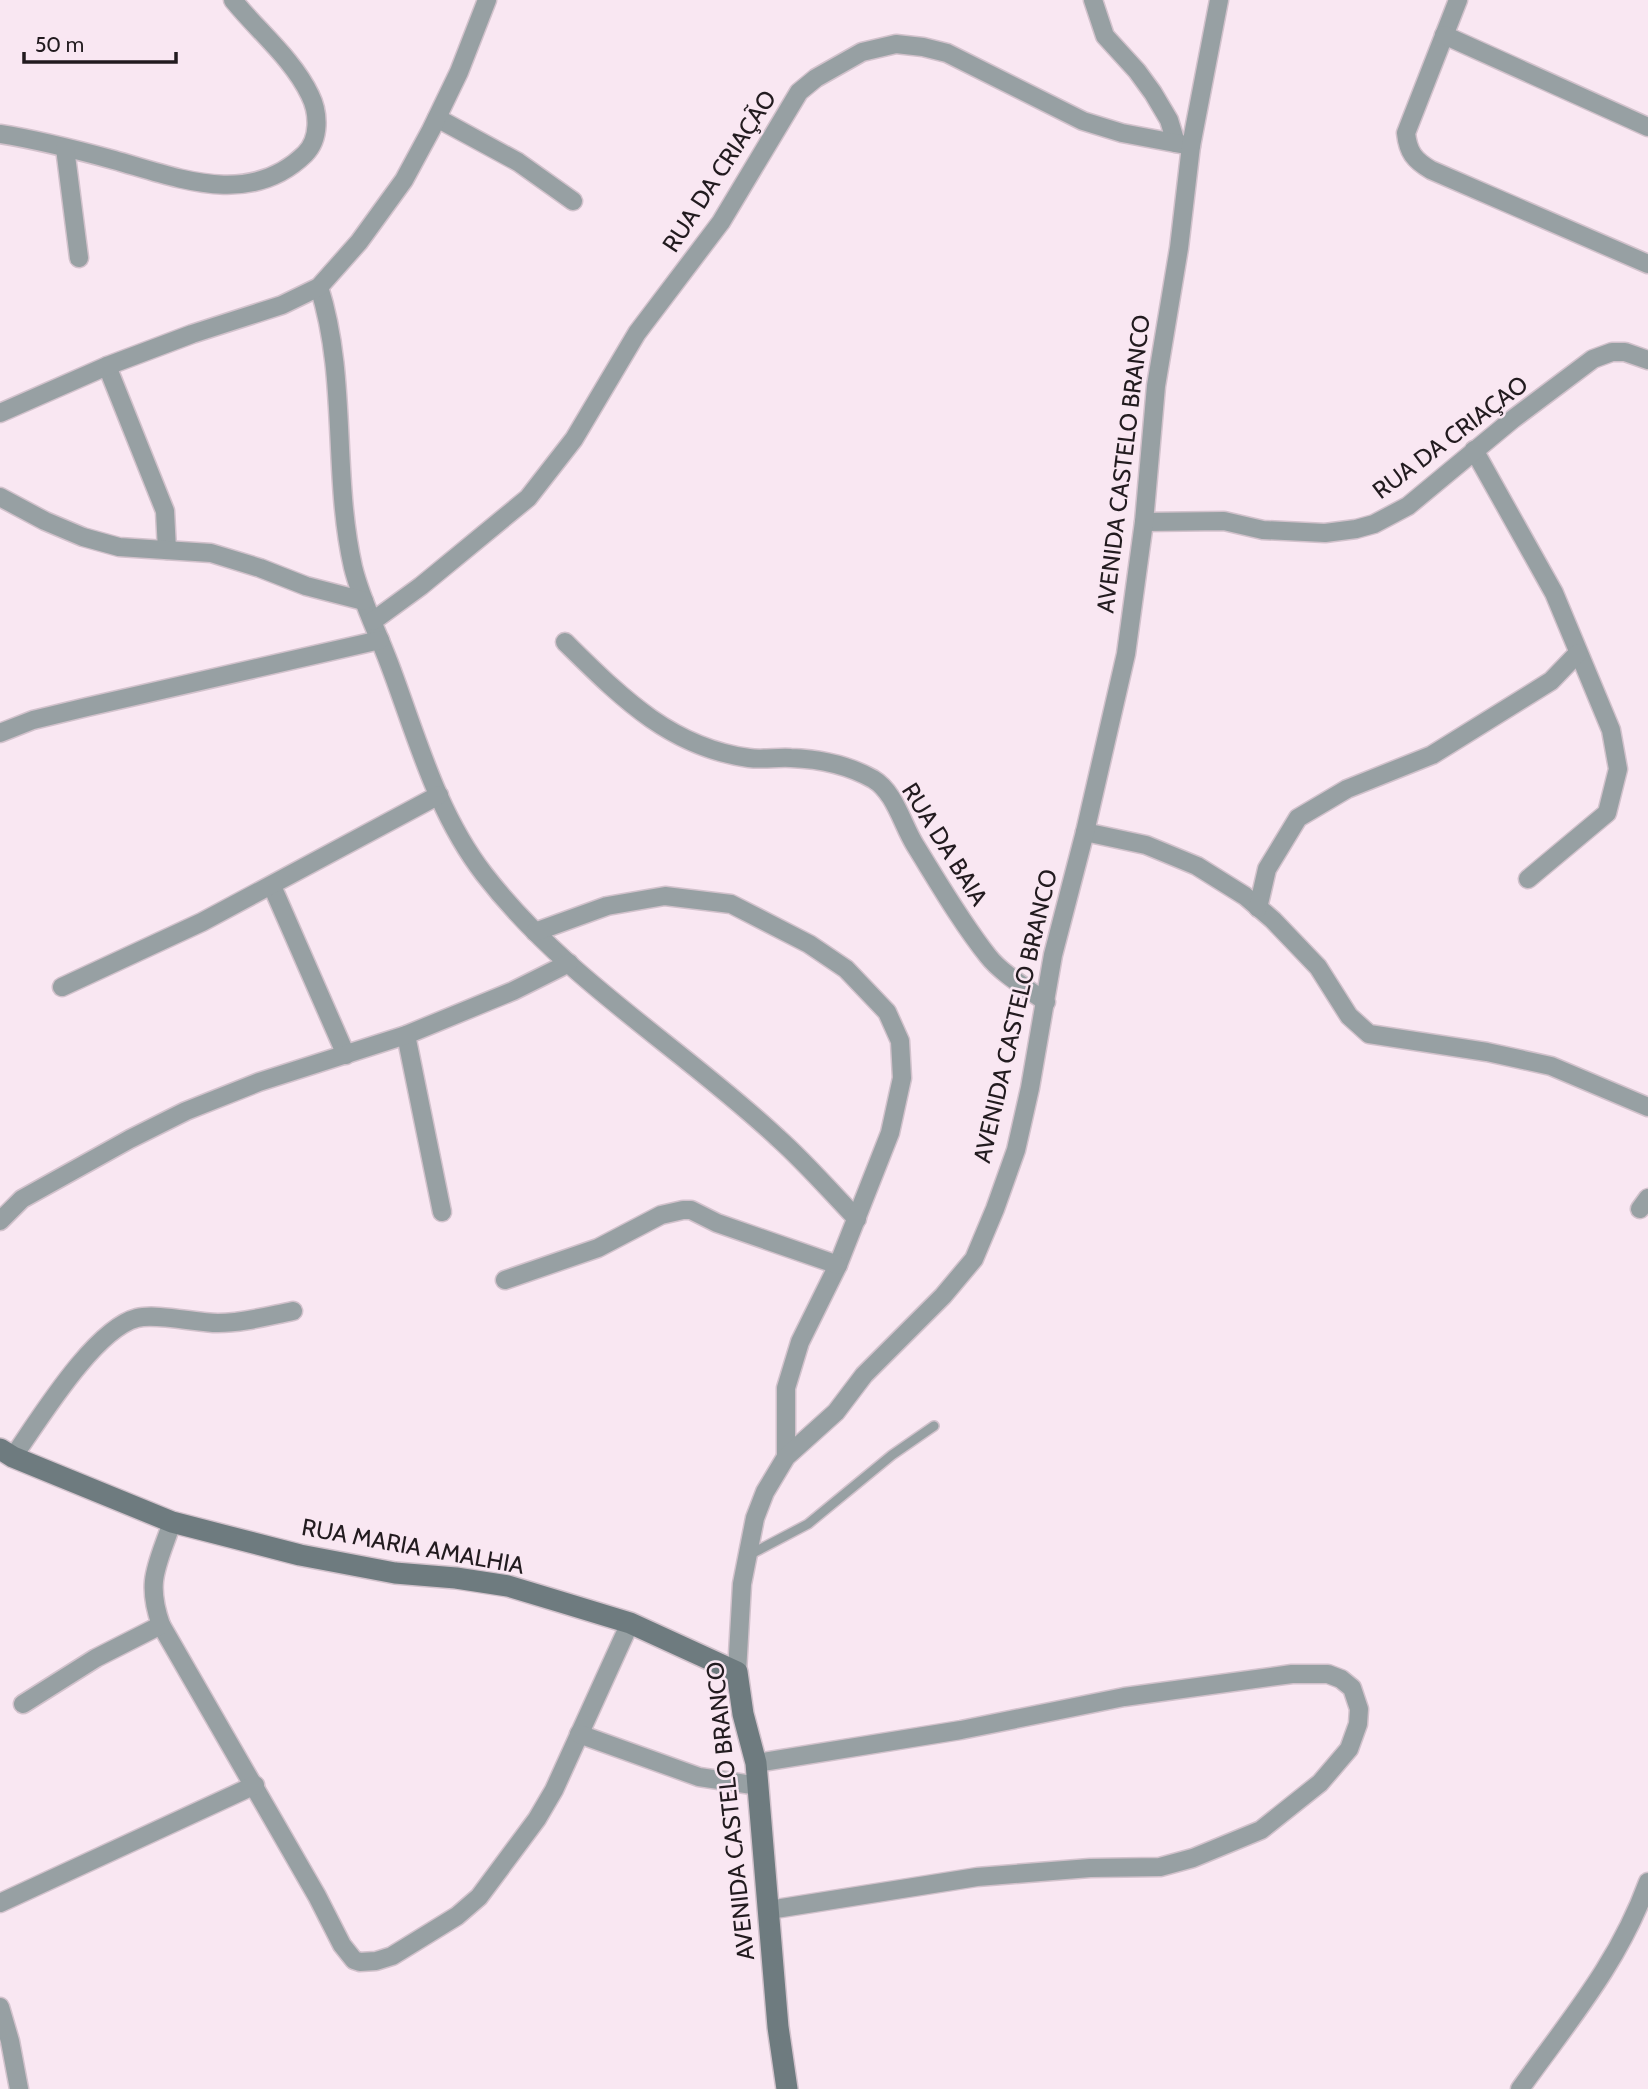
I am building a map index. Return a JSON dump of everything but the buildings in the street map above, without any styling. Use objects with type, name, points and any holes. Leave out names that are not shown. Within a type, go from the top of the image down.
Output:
[{"type":"street","points":[[0,134],[65,148],[189,181],[220,185],[273,177],[288,169],[313,146],[317,128],[312,97],[300,75],[233,0]]},
{"type":"street","points":[[0,413],[107,366],[282,304],[319,287],[359,242],[404,180],[437,118],[487,0]]},
{"type":"street","points":[[1093,0],[1105,36],[1137,71],[1184,144]]},
{"type":"street","name":"AVENIDA CASTELO BRANCO","points":[[787,2089],[778,2027],[759,1786],[737,1672],[742,1584],[754,1518],[765,1492],[786,1458],[836,1412],[864,1375],[943,1296],[974,1259],[1016,1150],[1030,1088],[1053,955],[1085,832],[1126,654],[1144,522],[1155,397],[1179,248],[1184,144],[1219,0]]},
{"type":"street","points":[[1458,0],[1406,133],[1411,154],[1431,170],[1648,264]]},
{"type":"street","points":[[1444,35],[1648,127]]},
{"type":"street","name":"RUA DA CRIAÇÃO","points":[[373,621],[421,586],[528,498],[574,439],[638,333],[721,222],[799,92],[839,63],[862,52],[896,44],[923,47],[947,53],[1083,121],[1112,130],[1184,144]]},
{"type":"street","points":[[437,118],[518,162],[573,201]]},
{"type":"street","points":[[65,148],[79,258]]},
{"type":"street","points":[[319,287],[327,313],[333,355],[338,449],[353,568],[449,821],[484,874],[535,932],[778,1138],[857,1219]]},
{"type":"street","name":"RUA DA CRIAÇAO","points":[[1144,522],[1224,521],[1263,530],[1325,533],[1374,524],[1408,506],[1474,450],[1593,359],[1612,352],[1625,352],[1648,360]]},
{"type":"street","points":[[107,366],[165,511],[167,550]]},
{"type":"street","points":[[1474,450],[1554,593],[1611,730],[1618,769],[1606,813],[1528,879]]},
{"type":"street","points":[[0,497],[83,537],[119,547],[211,553],[306,586],[364,601]]},
{"type":"street","points":[[0,733],[33,720],[87,706],[380,640]]},
{"type":"street","name":"RUA DA BAIA","points":[[565,642],[613,690],[681,739],[710,751],[752,759],[828,761],[875,780],[890,796],[913,842],[989,958],[1045,1002]]},
{"type":"street","points":[[1258,908],[1268,869],[1298,818],[1347,789],[1432,754],[1551,681],[1578,653]]},
{"type":"street","points":[[62,987],[202,922],[439,795]]},
{"type":"street","points":[[1085,832],[1146,845],[1197,866],[1245,896],[1318,967],[1349,1016],[1369,1034],[1487,1052],[1551,1066],[1648,1107]]},
{"type":"street","points":[[272,886],[345,1055]]},
{"type":"street","points":[[535,932],[607,906],[665,896],[701,898],[731,904],[767,920],[846,969],[887,1013],[900,1041],[902,1078],[890,1133],[838,1265],[800,1342],[786,1388],[786,1458]]},
{"type":"street","points":[[0,1221],[22,1199],[186,1111],[258,1082],[407,1035],[513,991],[569,963]]},
{"type":"street","points":[[407,1035],[442,1212]]},
{"type":"street","points":[[505,1280],[598,1248],[662,1215],[683,1210],[691,1210],[717,1223],[838,1265]]},
{"type":"street","points":[[7,1453],[47,1409],[97,1344],[125,1322],[139,1317],[230,1322],[293,1311]]},
{"type":"street","name":"RUA MARIA AMALHIA","points":[[7,1453],[172,1522],[300,1555],[395,1573],[508,1586],[631,1623],[737,1672]]},
{"type":"street","points":[[172,1522],[153,1584],[154,1605],[161,1625],[255,1786],[342,1945],[354,1960],[360,1962],[392,1956],[440,1928],[479,1897],[537,1819],[554,1790],[631,1623]]},
{"type":"street","points":[[23,1704],[74,1670],[161,1625]]},
{"type":"street","points":[[756,1763],[961,1730],[1124,1697],[1292,1674],[1328,1674],[1341,1679],[1352,1688],[1359,1709],[1358,1724],[1349,1749],[1320,1783],[1261,1830],[1193,1858],[1160,1867],[1090,1868],[977,1877],[769,1910]]},
{"type":"street","points":[[579,1734],[698,1777],[759,1786]]},
{"type":"street","points":[[0,1903],[255,1786]]},
{"type":"street","points":[[1520,2089],[1611,1962],[1637,1912],[1648,1882]]},
{"type":"street","points":[[0,2007],[19,2089]]},
{"type":"lane","points":[[748,1556],[808,1524],[892,1455],[934,1426]]}]
